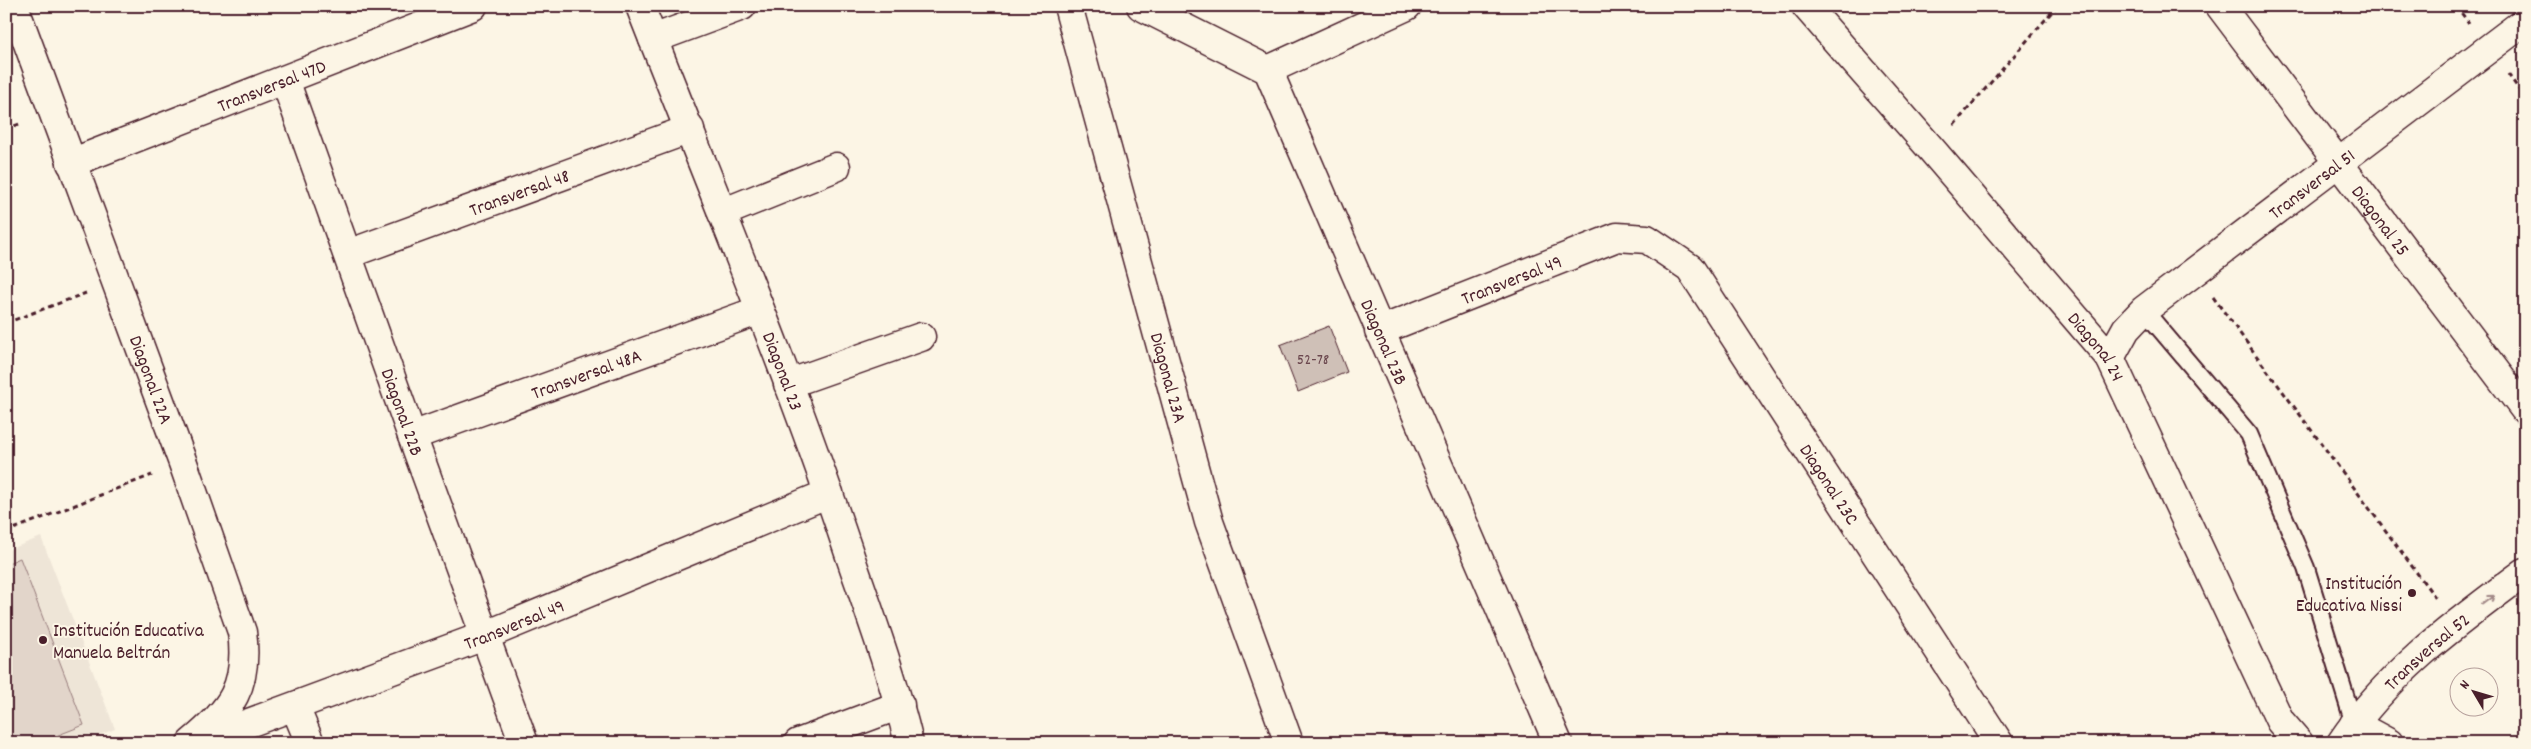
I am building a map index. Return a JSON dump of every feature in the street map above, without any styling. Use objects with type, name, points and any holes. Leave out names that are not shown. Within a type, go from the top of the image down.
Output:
[{"type":"street","name":"Diagonal 22A","points":[[14,6],[114,282],[183,462],[236,611],[245,656],[243,675],[230,703],[193,743]]},
{"type":"street","name":"Transversal 47D","points":[[71,163],[473,6]]},
{"type":"street","name":"Diagonal 23","points":[[640,6],[690,129],[830,494],[900,705],[909,743]]},
{"type":"street","points":[[653,40],[742,6]]},
{"type":"street","name":"Diagonal 23A","points":[[1068,6],[1209,522],[1290,743]]},
{"type":"street","points":[[1141,6],[1268,70],[1407,6]]},
{"type":"street","name":"Diagonal 24","points":[[1806,6],[2110,358],[2280,721],[2299,743]]},
{"type":"street","name":"Diagonal 25","points":[[2220,6],[2525,410]]},
{"type":"street","name":"Transversal 51","points":[[2110,358],[2126,330],[2144,310],[2525,21]]},
{"type":"street","name":"Diagonal 23B","points":[[1268,70],[1548,740]]},
{"type":"street","name":"Diagonal 22B","points":[[285,80],[524,743]]},
{"type":"street","name":"Transversal 48","points":[[348,254],[690,129]]},
{"type":"street","points":[[722,213],[836,167]]},
{"type":"street","name":"Transversal 49","points":[[1379,332],[1617,237],[1647,239]]},
{"type":"street","name":"Diagonal 23C","points":[[1647,239],[1690,268],[1999,743]]},
{"type":"street","name":"Transversal 48A","points":[[412,436],[760,310]]},
{"type":"street","points":[[788,384],[921,337]]},
{"type":"street","name":"Transversal 49","points":[[193,743],[484,636],[830,494]]},
{"type":"street","name":"Transversal 52","points":[[2347,733],[2403,670],[2456,623],[2525,572]]},
{"type":"street","points":[[798,743],[900,705]]},
{"type":"street","points":[[295,707],[310,743]]},
{"type":"street","points":[[2347,733],[2389,743]]},
{"type":"lane","points":[[2144,310],[2249,434],[2306,568],[2347,733]]},
{"type":"path","points":[[1932,150],[2057,6]]},
{"type":"path","points":[[2195,272],[2420,579]]},
{"type":"path","points":[[6,323],[114,282]]},
{"type":"path","points":[[6,532],[183,462]]},
{"type":"shaded area","name":"Institución Educativa Manuela Beltrán","points":[[41,537],[115,729],[79,743],[6,743],[6,551]]},
{"type":"shaded area","points":[[20,558],[84,725],[38,743],[6,743],[6,564]]},
{"type":"building","points":[[1329,326],[1347,372],[1298,392],[1280,345]]},
{"type":"place","name":"Institución Educativa Nissi","points":[[2412,593]]},
{"type":"place","name":"Institución Educativa Manuela Beltrán","points":[[43,640]]}]
